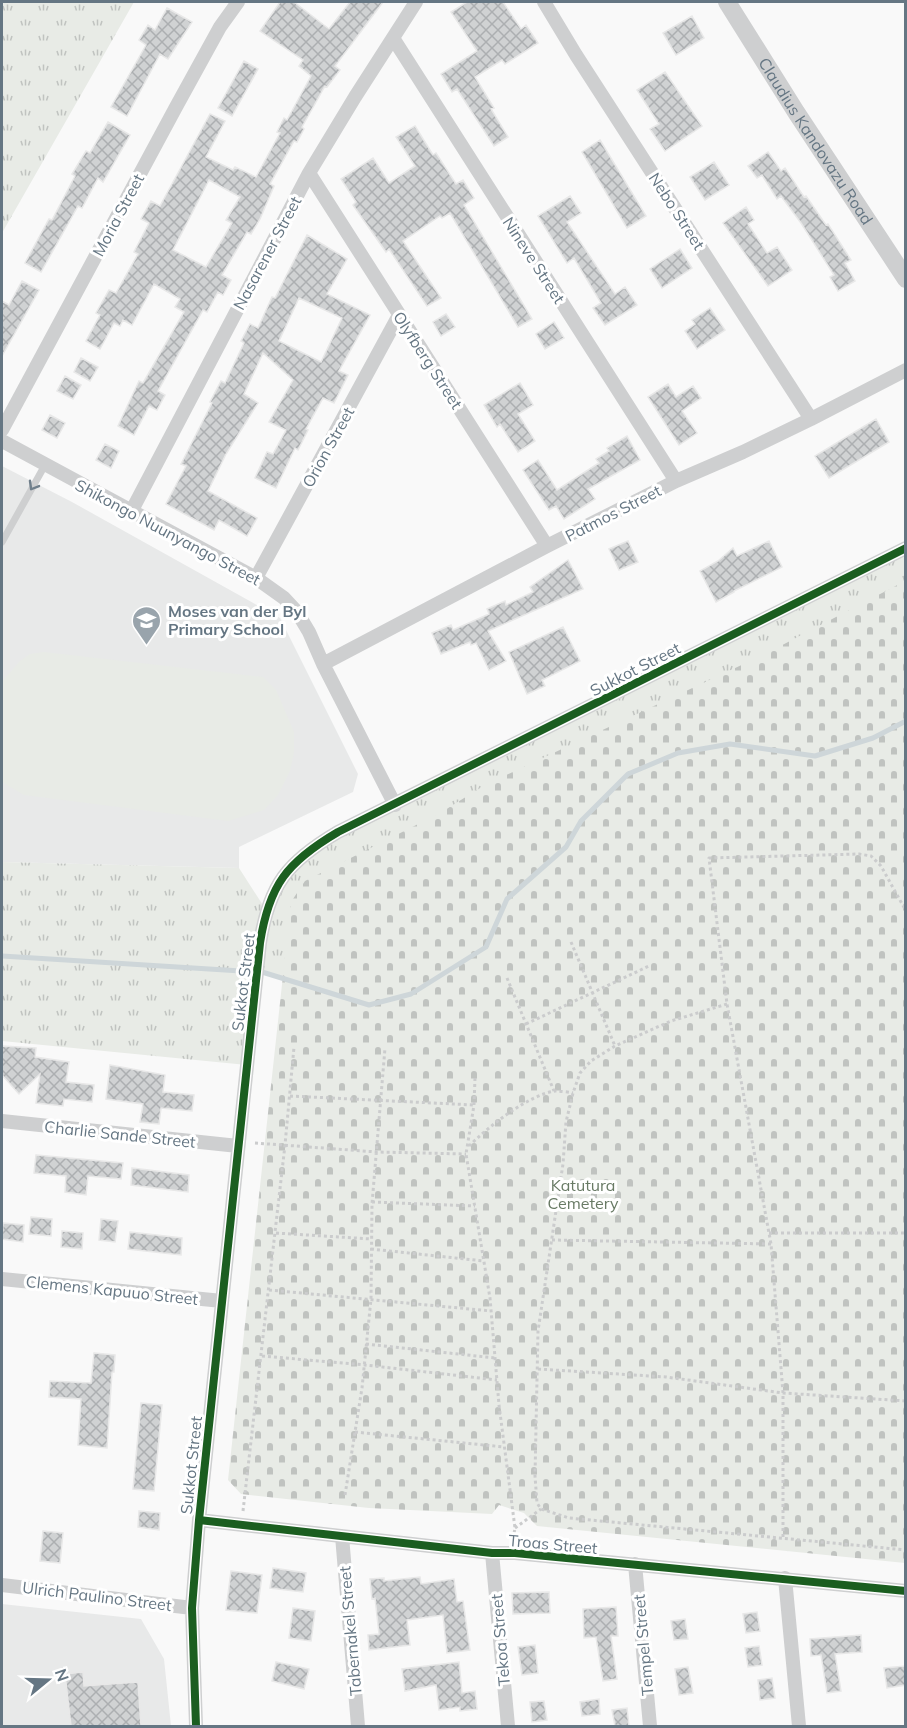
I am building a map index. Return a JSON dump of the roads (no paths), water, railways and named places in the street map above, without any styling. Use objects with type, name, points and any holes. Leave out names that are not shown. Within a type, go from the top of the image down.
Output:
[{"type":"street","name":"Moria Street","points":[[2,430],[165,126],[220,27],[237,2]]},
{"type":"street","name":"Nasarener Street","points":[[131,512],[309,173],[416,2]]},
{"type":"street","name":"Nebo Street","points":[[544,2],[811,419]]},
{"type":"street","name":"Claudius Kandovazu Road","points":[[727,2],[906,279]]},
{"type":"street","name":"Nineve Street","points":[[393,38],[676,481]]},
{"type":"street","name":"Olyfberg Street","points":[[309,173],[547,546]]},
{"type":"street","name":"Orion Street","points":[[256,578],[399,315]]},
{"type":"street","name":"Patmos Street","points":[[323,664],[547,546],[676,481],[811,419],[906,370]]},
{"type":"street","name":"Shikongo Nuunyango Street","points":[[2,441],[256,578],[284,598],[297,612],[309,632],[395,805]]},
{"type":"street","name":"Sukkot Street","points":[[196,1726],[192,1608],[199,1520],[238,1144],[265,915],[278,882],[296,861],[314,846],[906,548]]},
{"type":"street","name":"Charlie Sande Street","points":[[2,1121],[238,1144]]},
{"type":"street","name":"Clemens Kapuuo Street","points":[[2,1279],[222,1301]]},
{"type":"street","name":"Troas Street","points":[[199,1520],[492,1553],[635,1564],[906,1591]]},
{"type":"street","name":"Tabernakel Street","points":[[342,1536],[358,1726]]},
{"type":"street","name":"Tekoa Street","points":[[492,1553],[508,1726]]},
{"type":"street","name":"Tempel Street","points":[[635,1564],[651,1726]]},
{"type":"street","points":[[785,1578],[799,1726]]},
{"type":"street","name":"Ulrich Paulino Street","points":[[2,1585],[192,1608]]},
{"type":"lane","points":[[2,542],[45,465]]},
{"type":"waterway","points":[[262,972],[369,1005],[411,994],[486,947],[507,899],[566,847],[581,821],[628,774],[678,753],[730,744],[815,756],[873,738],[906,721]]},
{"type":"waterway","points":[[2,956],[241,971]]},
{"type":"place","name":"Moses van der Byl Primary School","points":[[147,646]]},
{"type":"park label","name":"Katutura Cemetery","points":[[583,1194]]}]
